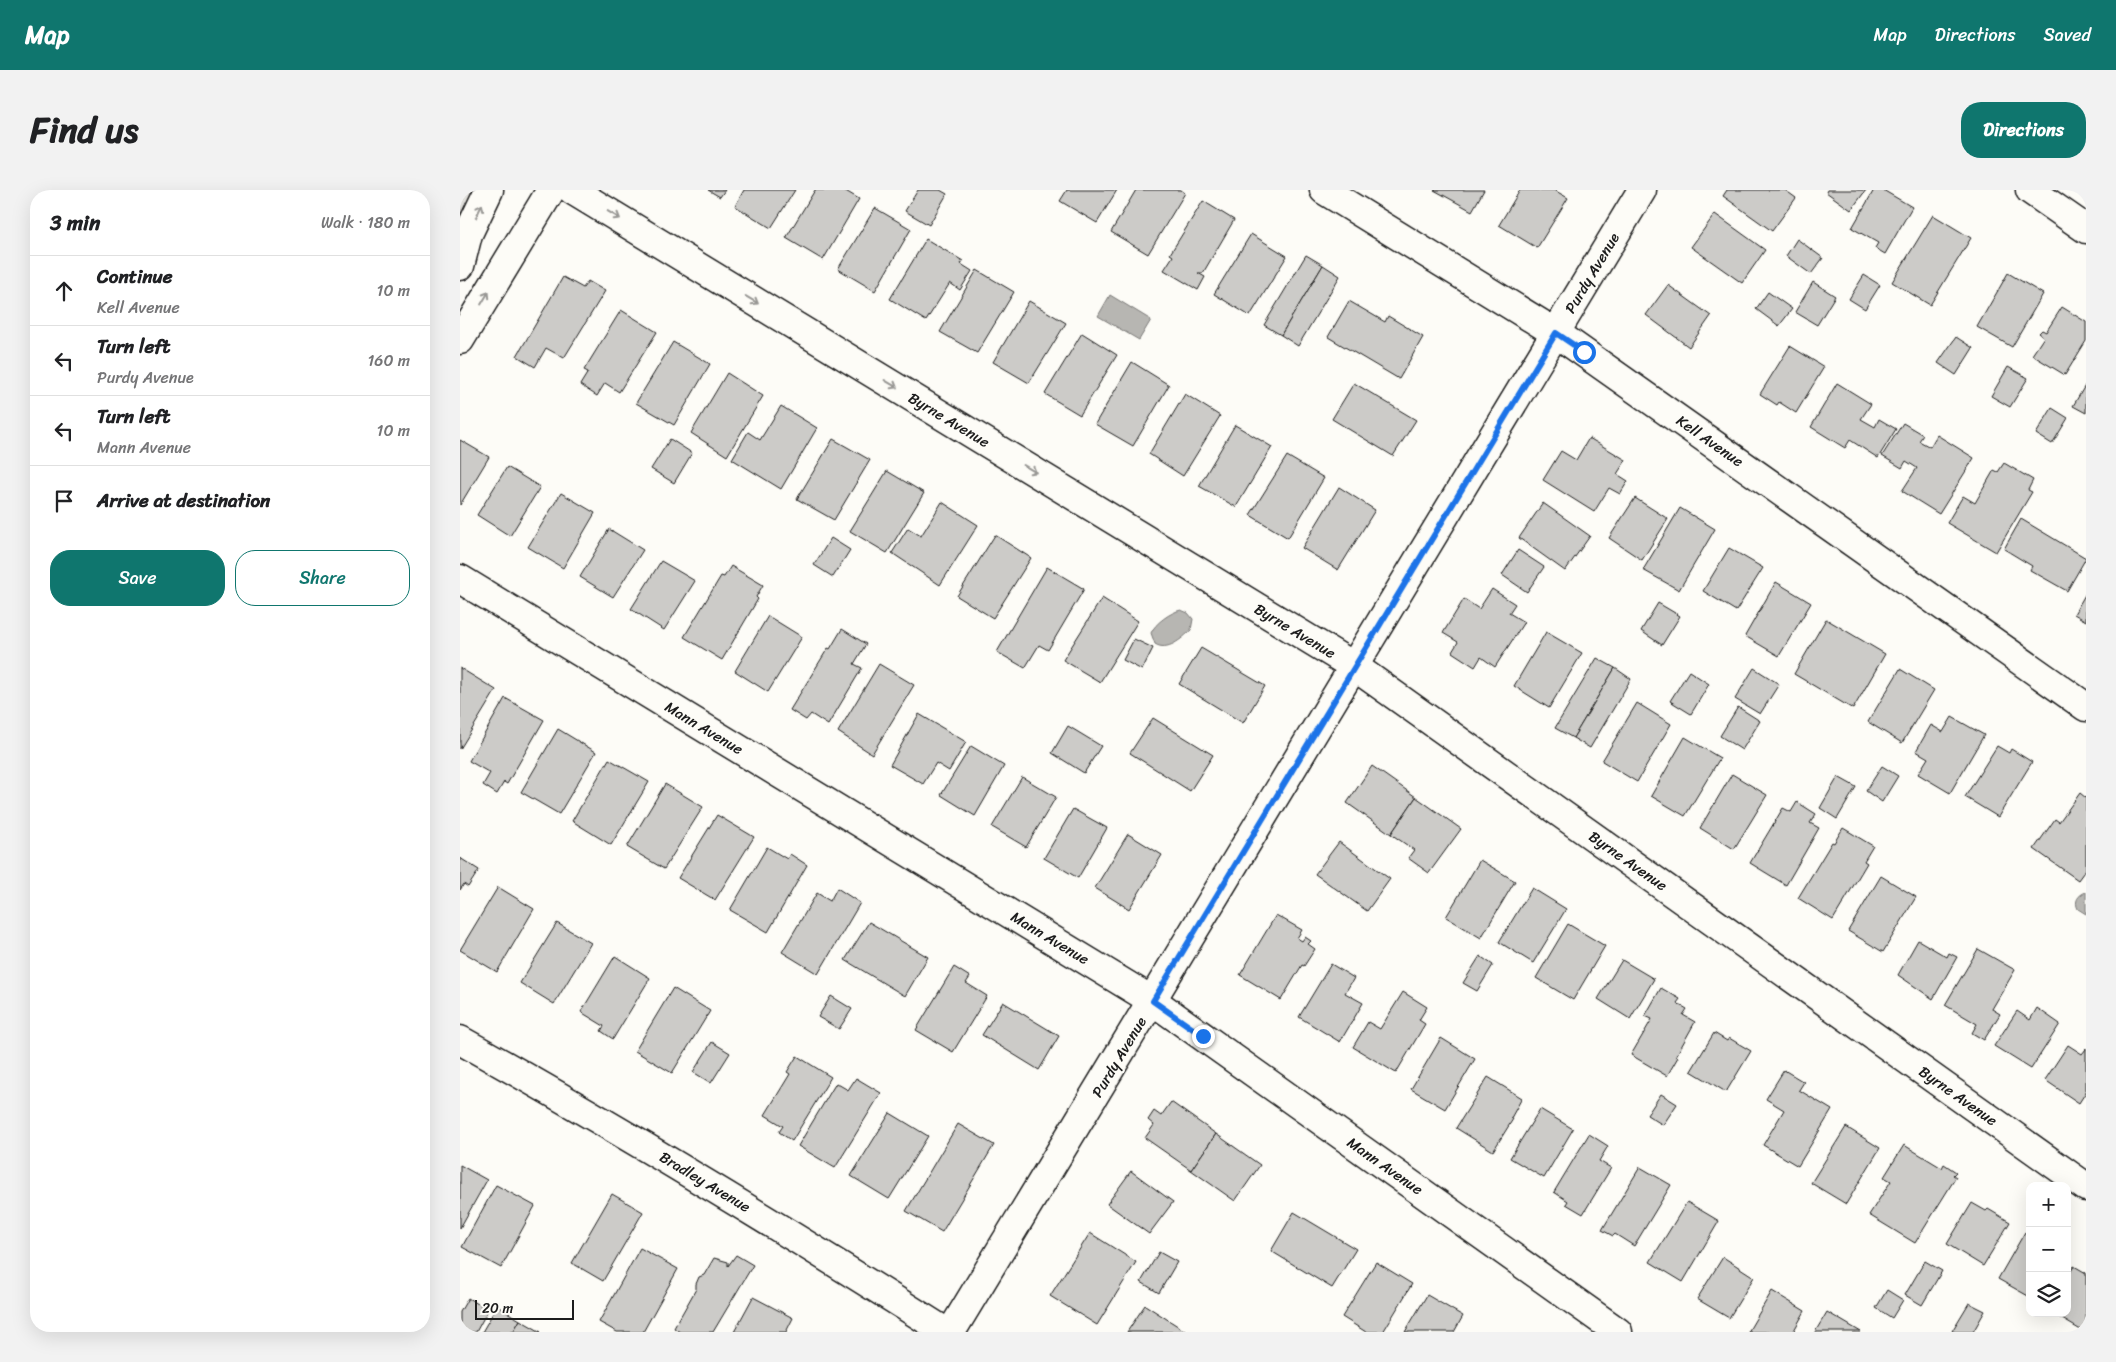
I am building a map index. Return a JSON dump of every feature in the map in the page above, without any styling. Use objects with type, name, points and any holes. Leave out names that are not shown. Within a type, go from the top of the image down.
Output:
[{"type":"main road","points":[[460,266],[468,234],[489,190]]},
{"type":"main road","points":[[460,340],[551,190]]},
{"type":"main road","name":"Byrne Avenue","points":[[572,190],[1355,666],[2086,1187]]},
{"type":"main road","name":"Kell Avenue","points":[[1324,190],[1556,333],[2086,707]]},
{"type":"main road","name":"Purdy Avenue","points":[[951,1332],[1642,190]]},
{"type":"main road","points":[[2030,190],[2086,229]]},
{"type":"main road","name":"Mann Avenue","points":[[460,580],[1153,1001],[1618,1332]]},
{"type":"main road","name":"Bradley Avenue","points":[[460,1040],[666,1158],[796,1237],[946,1332]]},
{"type":"shaded area","points":[[460,190],[475,190],[460,224]]},
{"type":"shaded area","points":[[1110,295],[1151,320],[1139,340],[1098,316]]},
{"type":"shaded area","points":[[1181,610],[1188,613],[1193,619],[1191,630],[1179,640],[1169,645],[1160,646],[1155,644],[1151,633],[1156,625],[1164,618]]},
{"type":"shaded area","points":[[2086,892],[2086,914],[2078,909],[2076,903],[2079,897]]},
{"type":"building","points":[[708,190],[725,190],[720,197]]},
{"type":"building","points":[[744,190],[795,190],[771,228],[735,206]]},
{"type":"building","points":[[815,190],[844,190],[859,199],[823,260],[786,238]]},
{"type":"building","points":[[918,190],[940,190],[947,194],[929,225],[905,211]]},
{"type":"building","points":[[1067,190],[1117,190],[1097,223],[1060,201]]},
{"type":"building","points":[[1136,190],[1181,190],[1185,193],[1148,254],[1111,232]]},
{"type":"building","points":[[1434,190],[1484,190],[1472,211]]},
{"type":"building","points":[[1520,190],[1554,190],[1568,198],[1537,248],[1499,225]]},
{"type":"building","points":[[1727,190],[1785,190],[1796,198],[1772,231],[1723,196]]},
{"type":"building","points":[[1827,190],[1866,190],[1851,210],[1826,192]]},
{"type":"building","points":[[1874,190],[1883,190],[1912,207],[1885,254],[1875,248],[1878,243],[1852,228]]},
{"type":"building","points":[[1203,201],[1234,220],[1203,273],[1198,273],[1205,277],[1198,290],[1164,270],[1173,256],[1170,254]]},
{"type":"building","points":[[875,208],[911,229],[875,291],[838,269]]},
{"type":"building","points":[[1715,214],[1765,250],[1742,283],[1691,247]]},
{"type":"building","points":[[1933,215],[1971,238],[1930,305],[1892,282]]},
{"type":"building","points":[[1251,234],[1287,256],[1250,316],[1214,294]]},
{"type":"building","points":[[926,239],[963,261],[961,264],[972,271],[960,290],[950,283],[926,321],[890,299]]},
{"type":"building","points":[[1797,239],[1823,258],[1811,274],[1786,256]]},
{"type":"building","points":[[1306,255],[1323,265],[1281,335],[1264,325]]},
{"type":"building","points":[[1323,265],[1340,276],[1298,346],[1281,335]]},
{"type":"building","points":[[977,270],[1014,292],[977,353],[940,332]]},
{"type":"building","points":[[2008,273],[2043,294],[2012,347],[1977,327]]},
{"type":"building","points":[[1864,275],[1880,285],[1865,309],[1849,299]]},
{"type":"building","points":[[563,277],[583,288],[588,281],[605,291],[564,358],[546,348],[535,367],[517,356]]},
{"type":"building","points":[[1813,282],[1835,296],[1817,325],[1795,312]]},
{"type":"building","points":[[1668,285],[1711,316],[1689,347],[1646,315]]},
{"type":"building","points":[[1768,292],[1792,309],[1779,326],[1756,309]]},
{"type":"building","points":[[1029,301],[1066,323],[1029,383],[993,362]]},
{"type":"building","points":[[1349,301],[1385,322],[1388,316],[1423,337],[1399,379],[1328,337]]},
{"type":"building","points":[[2062,307],[2086,322],[2086,341],[2065,375],[2032,355],[2044,337],[2039,333],[2042,330],[2046,332]]},
{"type":"building","points":[[621,310],[657,332],[619,392],[605,383],[597,396],[580,385],[588,372],[584,370]]},
{"type":"building","points":[[1082,333],[1117,355],[1080,415],[1045,394]]},
{"type":"building","points":[[1956,337],[1973,348],[1956,375],[1938,363]]},
{"type":"building","points":[[673,342],[710,364],[674,425],[636,403]]},
{"type":"building","points":[[1790,346],[1824,367],[1796,413],[1779,402],[1777,405],[1760,394]]},
{"type":"building","points":[[1132,362],[1169,385],[1133,446],[1095,424]]},
{"type":"building","points":[[2008,367],[2028,378],[2010,407],[1991,396]]},
{"type":"building","points":[[727,373],[763,396],[727,456],[691,433]]},
{"type":"building","points":[[1354,383],[1416,420],[1393,456],[1332,419]]},
{"type":"building","points":[[1837,383],[1871,404],[1861,419],[1875,427],[1879,419],[1896,429],[1878,458],[1850,440],[1845,448],[1811,427]]},
{"type":"building","points":[[2086,384],[2086,413],[2073,406]]},
{"type":"building","points":[[1185,394],[1220,416],[1183,476],[1149,454]]},
{"type":"building","points":[[781,406],[817,428],[781,489],[732,459],[748,432],[760,440]]},
{"type":"building","points":[[2052,408],[2068,418],[2052,444],[2036,434]]},
{"type":"building","points":[[1903,423],[1923,435],[1919,441],[1930,447],[1937,435],[1974,458],[1939,514],[1902,491],[1917,468],[1906,461],[1902,468],[1882,456]]},
{"type":"building","points":[[1235,425],[1272,447],[1236,507],[1199,486]]},
{"type":"building","points":[[1589,438],[1626,460],[1617,474],[1628,481],[1620,494],[1609,488],[1594,512],[1543,480],[1561,451],[1576,460]]},
{"type":"building","points":[[670,439],[692,453],[674,483],[651,469]]},
{"type":"building","points":[[833,439],[870,460],[834,520],[797,499]]},
{"type":"building","points":[[460,440],[489,457],[460,505]]},
{"type":"building","points":[[1287,456],[1324,478],[1288,538],[1250,515]]},
{"type":"building","points":[[2004,463],[2033,480],[2028,490],[2032,492],[1996,552],[1947,523],[1963,496],[1975,503],[1994,470],[1998,472]]},
{"type":"building","points":[[507,467],[540,487],[510,536],[477,515]]},
{"type":"building","points":[[887,471],[924,493],[887,553],[850,531]]},
{"type":"building","points":[[1339,487],[1375,510],[1338,570],[1302,548]]},
{"type":"building","points":[[561,493],[595,513],[563,568],[528,547]]},
{"type":"building","points":[[1635,498],[1668,519],[1642,560],[1609,538]]},
{"type":"building","points":[[942,502],[978,525],[940,585],[892,553],[908,528],[921,536]]},
{"type":"building","points":[[1543,503],[1590,536],[1565,571],[1519,538]]},
{"type":"building","points":[[1680,508],[1715,529],[1679,590],[1643,570]]},
{"type":"building","points":[[2021,519],[2086,558],[2067,591],[2030,570],[2032,566],[2004,549]]},
{"type":"building","points":[[609,529],[643,550],[613,597],[580,577]]},
{"type":"building","points":[[995,535],[1031,558],[993,618],[957,596]]},
{"type":"building","points":[[831,538],[850,550],[833,577],[814,565]]},
{"type":"building","points":[[1729,548],[1763,568],[1736,611],[1703,591]]},
{"type":"building","points":[[1518,550],[1544,567],[1527,592],[1502,575]]},
{"type":"building","points":[[661,561],[695,581],[664,630],[631,609]]},
{"type":"building","points":[[731,566],[763,585],[756,597],[758,599],[722,660],[684,637],[721,576],[724,577]]},
{"type":"building","points":[[1047,567],[1084,589],[1048,650],[1039,645],[1025,668],[997,652]]},
{"type":"building","points":[[1776,582],[1811,603],[1779,656],[1745,636]]},
{"type":"building","points":[[1492,589],[1515,604],[1509,613],[1524,622],[1495,667],[1481,657],[1475,667],[1452,652],[1458,642],[1443,633],[1464,599],[1479,609]]},
{"type":"building","points":[[2086,593],[2086,621],[2074,614]]},
{"type":"building","points":[[1102,598],[1138,621],[1100,682],[1063,660]]},
{"type":"building","points":[[1658,603],[1680,616],[1662,645],[1641,631]]},
{"type":"building","points":[[768,616],[802,637],[768,692],[735,671]]},
{"type":"building","points":[[1826,619],[1885,654],[1853,709],[1794,674]]},
{"type":"building","points":[[842,629],[866,644],[854,664],[862,668],[828,725],[811,714],[806,720],[790,710],[828,648],[830,649]]},
{"type":"building","points":[[1546,632],[1582,653],[1549,708],[1514,686]]},
{"type":"building","points":[[1134,639],[1153,648],[1142,670],[1123,660]]},
{"type":"building","points":[[1201,648],[1265,686],[1243,723],[1179,684]]},
{"type":"building","points":[[1597,658],[1615,668],[1573,738],[1555,728]]},
{"type":"building","points":[[879,664],[914,685],[872,754],[838,732]]},
{"type":"building","points":[[460,668],[496,690],[460,749]]},
{"type":"building","points":[[1615,668],[1631,679],[1590,748],[1573,738]]},
{"type":"building","points":[[1754,668],[1779,684],[1760,714],[1735,699]]},
{"type":"building","points":[[1900,669],[1934,690],[1902,743],[1868,722]]},
{"type":"building","points":[[1689,671],[1709,684],[1691,714],[1670,701]]},
{"type":"building","points":[[505,698],[544,720],[507,784],[504,782],[497,794],[483,785],[490,773],[469,761]]},
{"type":"building","points":[[1637,703],[1671,724],[1637,782],[1602,761]]},
{"type":"building","points":[[1738,707],[1760,721],[1742,750],[1720,736]]},
{"type":"building","points":[[919,714],[966,742],[949,771],[936,763],[923,784],[890,765]]},
{"type":"building","points":[[1952,717],[1984,735],[1950,793],[1918,774],[1928,758],[1916,751],[1931,725],[1943,732]]},
{"type":"building","points":[[1153,718],[1213,755],[1190,791],[1130,753]]},
{"type":"building","points":[[1068,726],[1101,746],[1084,773],[1052,753]]},
{"type":"building","points":[[558,729],[596,752],[559,814],[521,792]]},
{"type":"building","points":[[1685,737],[1720,758],[1685,816],[1651,796]]},
{"type":"building","points":[[971,746],[1004,766],[975,816],[941,795]]},
{"type":"building","points":[[1997,746],[2009,753],[2011,749],[2032,762],[1998,817],[1965,797]]},
{"type":"building","points":[[609,759],[649,782],[611,845],[572,821]]},
{"type":"building","points":[[1372,766],[1416,797],[1391,834],[1347,803]]},
{"type":"building","points":[[1882,766],[1898,776],[1882,802],[1866,791]]},
{"type":"building","points":[[1732,774],[1767,795],[1734,849],[1700,828]]},
{"type":"building","points":[[1022,777],[1056,797],[1026,847],[992,827]]},
{"type":"building","points":[[1838,777],[1856,787],[1837,819],[1820,808]]},
{"type":"building","points":[[665,784],[703,807],[664,869],[627,847]]},
{"type":"building","points":[[2080,793],[2086,798],[2086,869],[2078,880],[2034,849],[2055,819],[2059,822]]},
{"type":"building","points":[[1416,797],[1461,829],[1429,873],[1408,858],[1414,850],[1391,834]]},
{"type":"building","points":[[1797,802],[1816,814],[1810,823],[1819,828],[1786,885],[1750,863],[1783,808],[1791,812]]},
{"type":"building","points":[[1073,809],[1107,828],[1078,878],[1044,858]]},
{"type":"building","points":[[717,815],[754,837],[715,900],[678,878]]},
{"type":"building","points":[[1843,828],[1873,846],[1864,861],[1867,863],[1833,920],[1798,898],[1832,842],[1834,843]]},
{"type":"building","points":[[1128,834],[1162,855],[1129,909],[1095,888]]},
{"type":"building","points":[[1339,842],[1390,879],[1367,911],[1315,874]]},
{"type":"building","points":[[767,847],[787,859],[790,854],[807,865],[768,932],[730,910]]},
{"type":"building","points":[[460,858],[479,870],[468,887],[464,884],[460,890]]},
{"type":"building","points":[[1480,860],[1515,881],[1481,938],[1446,917]]},
{"type":"building","points":[[1881,876],[1916,897],[1883,952],[1848,931]]},
{"type":"building","points":[[498,887],[534,909],[497,972],[460,950]]},
{"type":"building","points":[[837,888],[860,903],[818,974],[782,952],[817,893],[830,901]]},
{"type":"building","points":[[1532,888],[1566,909],[1533,963],[1499,942]]},
{"type":"building","points":[[1276,915],[1302,930],[1297,938],[1302,941],[1305,937],[1311,941],[1308,944],[1315,949],[1304,966],[1302,965],[1281,1000],[1240,975]]},
{"type":"building","points":[[869,922],[928,957],[905,996],[845,960]]},
{"type":"building","points":[[557,923],[591,943],[554,1004],[520,983]]},
{"type":"building","points":[[1568,924],[1605,946],[1573,1000],[1536,978]]},
{"type":"building","points":[[1918,940],[1947,957],[1949,953],[1957,957],[1933,999],[1898,975]]},
{"type":"building","points":[[1978,949],[2015,970],[1992,1009],[2000,1014],[1984,1040],[1972,1033],[1977,1024],[1945,1005]]},
{"type":"building","points":[[615,956],[650,978],[613,1039],[601,1031],[604,1026],[581,1012]]},
{"type":"building","points":[[1480,956],[1493,965],[1477,991],[1463,983]]},
{"type":"building","points":[[1622,960],[1654,979],[1630,1019],[1598,999]]},
{"type":"building","points":[[1331,964],[1354,978],[1345,993],[1363,1003],[1340,1042],[1299,1017]]},
{"type":"building","points":[[954,967],[970,977],[966,983],[987,996],[953,1052],[916,1030]]},
{"type":"building","points":[[673,988],[710,1011],[672,1073],[635,1051]]},
{"type":"building","points":[[1661,988],[1680,999],[1677,1003],[1687,1009],[1683,1015],[1695,1022],[1667,1076],[1631,1055],[1652,1019],[1645,1016]]},
{"type":"building","points":[[1403,992],[1427,1007],[1419,1020],[1425,1024],[1396,1073],[1353,1047],[1368,1022],[1380,1029]]},
{"type":"building","points":[[831,996],[852,1009],[839,1029],[818,1017]]},
{"type":"building","points":[[1003,1002],[1059,1036],[1039,1070],[982,1035]]},
{"type":"building","points":[[2037,1008],[2060,1024],[2031,1069],[1994,1046],[2017,1011],[2030,1020]]},
{"type":"building","points":[[1714,1033],[1727,1041],[1729,1038],[1751,1051],[1726,1092],[1691,1071]]},
{"type":"building","points":[[1441,1038],[1475,1059],[1445,1109],[1411,1089]]},
{"type":"building","points":[[712,1042],[730,1053],[711,1083],[693,1072]]},
{"type":"building","points":[[2068,1045],[2082,1054],[2086,1049],[2086,1092],[2079,1103],[2045,1080]]},
{"type":"building","points":[[797,1056],[831,1077],[792,1141],[779,1132],[783,1126],[765,1115],[790,1074],[787,1072]]},
{"type":"building","points":[[1784,1070],[1804,1082],[1799,1090],[1832,1110],[1798,1166],[1763,1145],[1784,1110],[1766,1099]]},
{"type":"building","points":[[1488,1077],[1522,1098],[1511,1118],[1513,1119],[1493,1151],[1456,1128]]},
{"type":"building","points":[[856,1078],[881,1093],[835,1168],[798,1146],[836,1083],[848,1090]]},
{"type":"building","points":[[1661,1094],[1677,1104],[1663,1125],[1647,1115]]},
{"type":"building","points":[[1171,1102],[1216,1134],[1191,1170],[1145,1138],[1154,1125],[1148,1120],[1154,1111],[1161,1116]]},
{"type":"building","points":[[1540,1109],[1573,1129],[1544,1178],[1510,1158]]},
{"type":"building","points":[[890,1113],[928,1136],[889,1199],[851,1176]]},
{"type":"building","points":[[958,1124],[994,1145],[942,1232],[906,1211]]},
{"type":"building","points":[[1846,1127],[1880,1148],[1846,1204],[1811,1183]]},
{"type":"building","points":[[1216,1134],[1260,1165],[1235,1201],[1191,1170]]},
{"type":"building","points":[[1589,1134],[1608,1146],[1599,1161],[1611,1168],[1583,1214],[1566,1204],[1568,1201],[1554,1192]]},
{"type":"building","points":[[1904,1145],[1942,1168],[1944,1164],[1956,1172],[1953,1175],[1956,1177],[1915,1243],[1869,1215],[1891,1181],[1884,1177]]},
{"type":"building","points":[[460,1165],[487,1180],[460,1228]]},
{"type":"building","points":[[1640,1167],[1671,1185],[1634,1246],[1615,1234],[1613,1236],[1602,1230]]},
{"type":"building","points":[[1131,1171],[1173,1202],[1149,1234],[1107,1204]]},
{"type":"building","points":[[496,1185],[535,1206],[501,1268],[462,1247]]},
{"type":"building","points":[[612,1194],[643,1212],[603,1281],[572,1263]]},
{"type":"building","points":[[1687,1202],[1719,1221],[1683,1282],[1650,1262]]},
{"type":"building","points":[[1972,1203],[1986,1211],[1988,1209],[2010,1222],[1983,1266],[1947,1244]]},
{"type":"building","points":[[1294,1212],[1356,1249],[1332,1288],[1271,1251]]},
{"type":"building","points":[[2025,1232],[2026,1295],[1998,1279]]},
{"type":"building","points":[[1090,1233],[1136,1262],[1097,1325],[1050,1296]]},
{"type":"building","points":[[640,1248],[678,1269],[643,1332],[617,1332],[599,1322]]},
{"type":"building","points":[[1159,1252],[1177,1262],[1159,1293],[1141,1282]]},
{"type":"building","points":[[736,1255],[753,1265],[713,1332],[680,1332],[674,1328],[696,1289],[699,1277],[704,1275],[714,1258],[728,1262],[728,1266]]},
{"type":"building","points":[[1723,1257],[1754,1277],[1729,1318],[1697,1299]]},
{"type":"building","points":[[1925,1261],[1942,1271],[1922,1305],[1905,1295]]},
{"type":"building","points":[[1376,1262],[1412,1284],[1383,1332],[1366,1332],[1342,1317]]},
{"type":"building","points":[[2074,1266],[2086,1273],[2086,1328],[2084,1332],[2059,1317],[2071,1317],[2071,1271]]},
{"type":"building","points":[[1887,1290],[1903,1300],[1892,1318],[1876,1308]]},
{"type":"building","points":[[1772,1291],[1805,1311],[1793,1332],[1748,1332]]},
{"type":"building","points":[[1427,1295],[1463,1316],[1454,1332],[1405,1332]]},
{"type":"building","points":[[753,1297],[793,1318],[786,1332],[734,1332]]},
{"type":"building","points":[[468,1298],[488,1310],[476,1332],[460,1332],[460,1312]]},
{"type":"building","points":[[1969,1303],[1985,1311],[1973,1332],[1952,1331]]},
{"type":"building","points":[[1145,1305],[1187,1332],[1127,1332]]},
{"type":"building","points":[[497,1306],[520,1320],[513,1332],[482,1332]]},
{"type":"building","points":[[1827,1312],[1861,1332],[1815,1332]]},
{"type":"building","points":[[520,1320],[541,1332],[513,1332]]},
{"type":"route","points":[[1203,1036],[1153,1001],[1556,333],[1584,352]]}]
